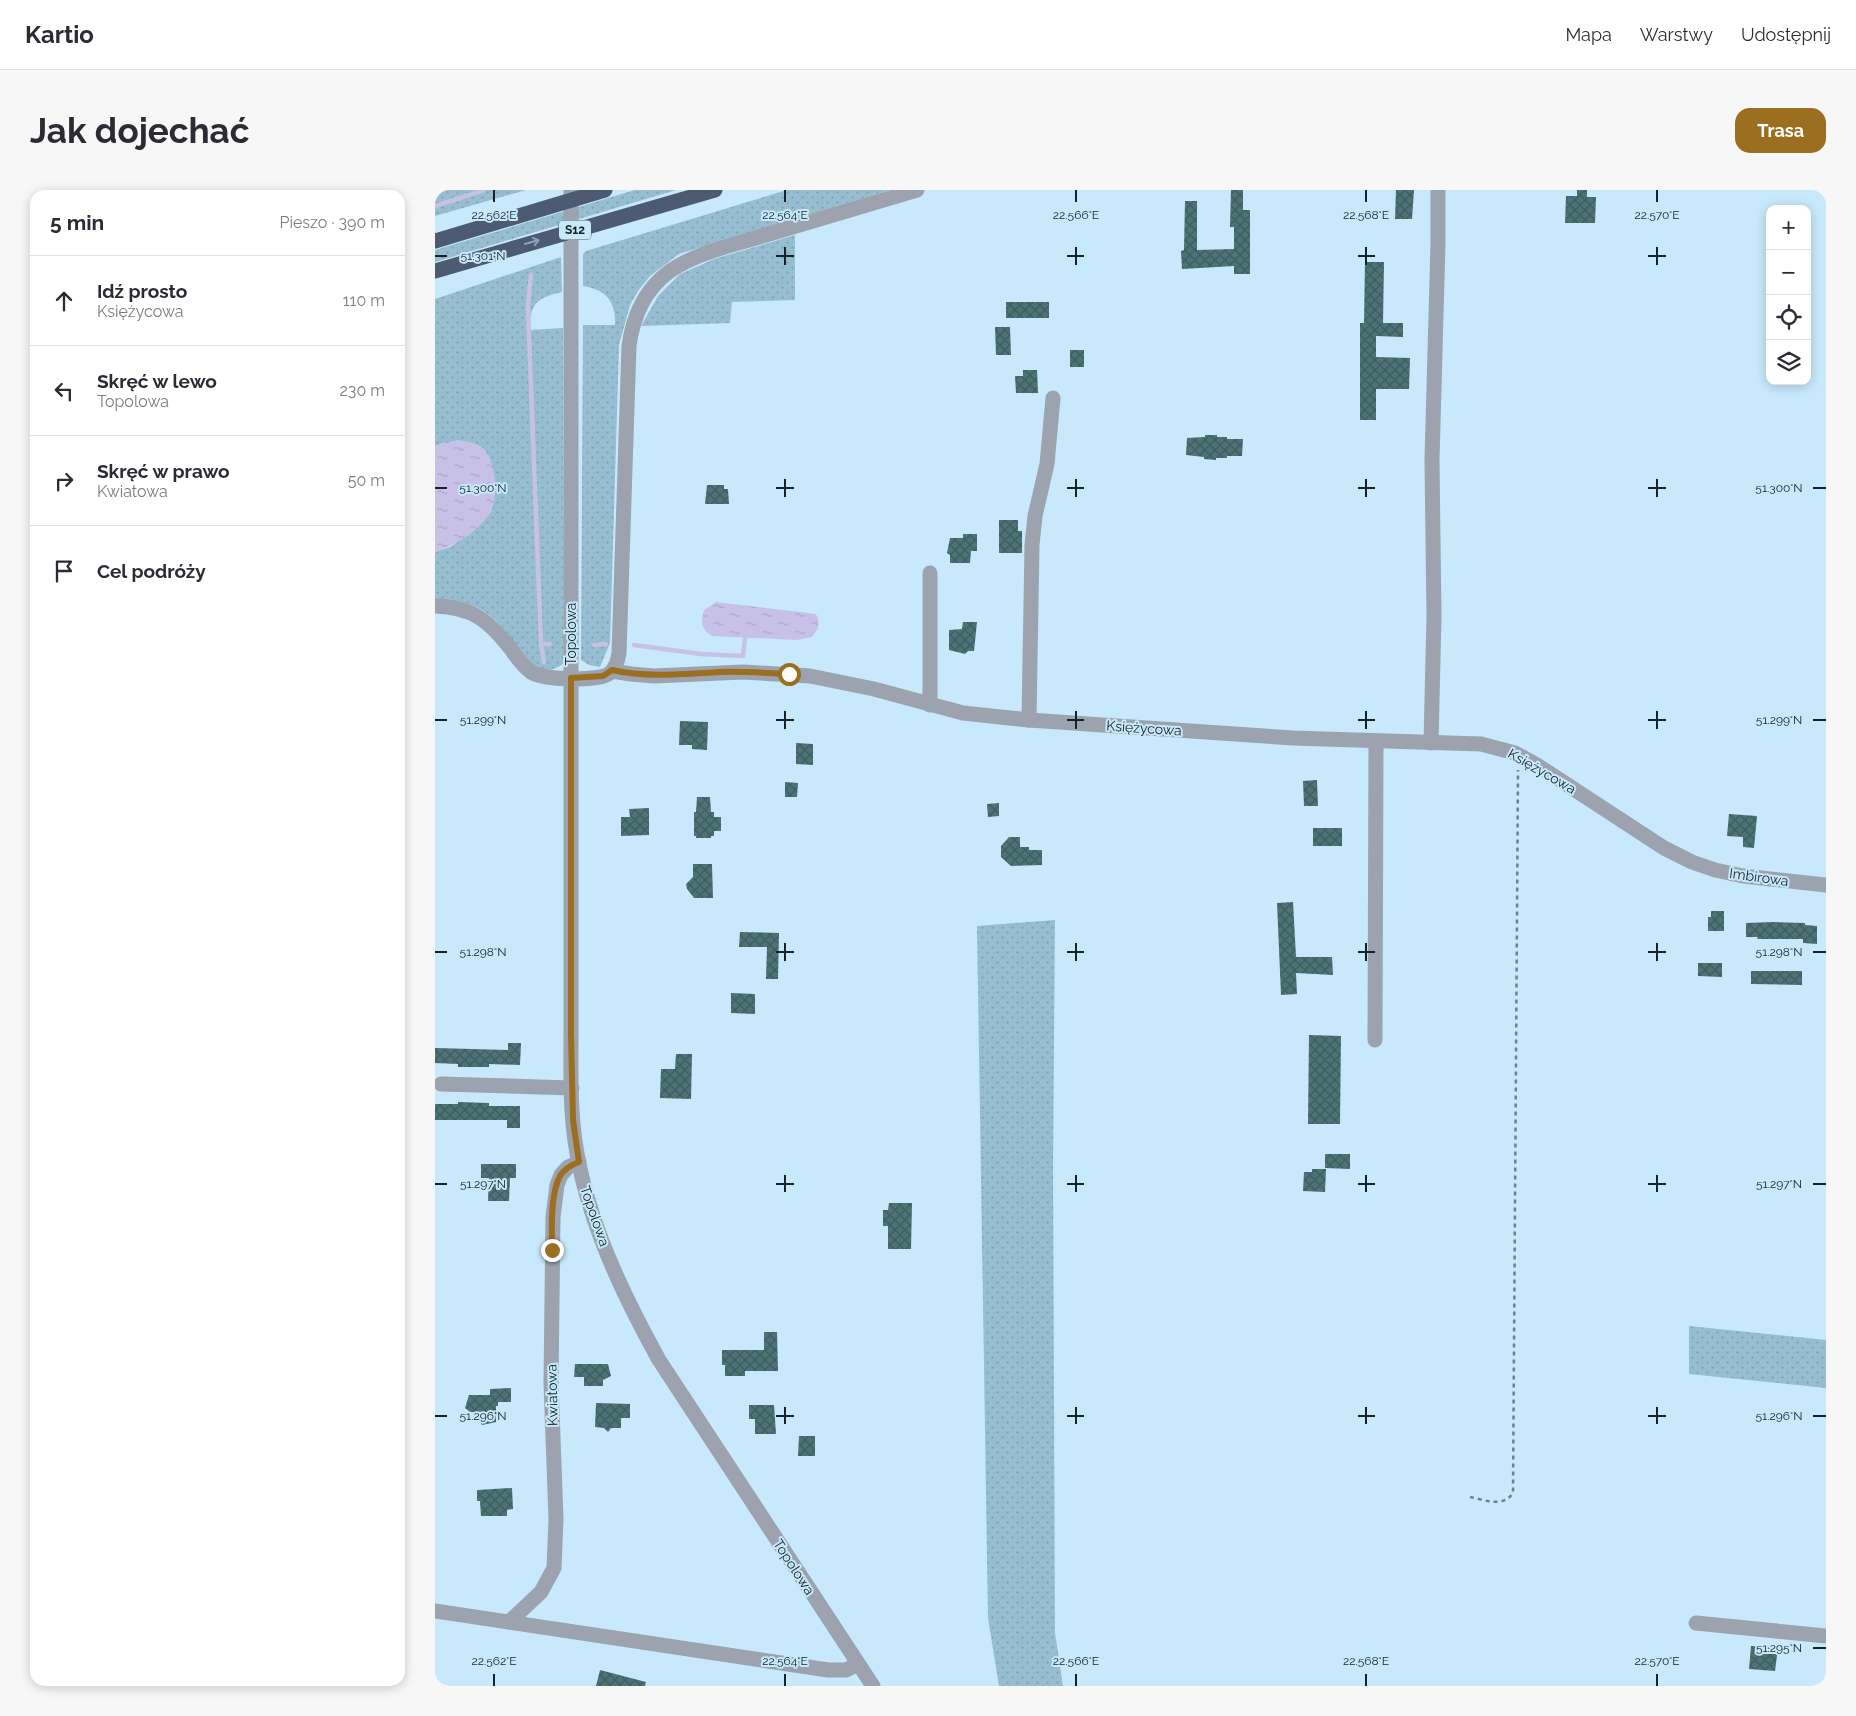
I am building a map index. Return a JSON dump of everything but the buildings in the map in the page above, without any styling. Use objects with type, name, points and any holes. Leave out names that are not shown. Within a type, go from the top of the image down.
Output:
[{"type":"highway","name":"S12","points":[[435,241],[605,190]]},
{"type":"highway","name":"S12","points":[[435,271],[715,190]]},
{"type":"street","name":"Topolowa","points":[[571,190],[571,1088],[574,1132],[579,1162],[592,1213],[607,1253],[625,1294],[659,1360],[873,1686]]},
{"type":"street","points":[[612,670],[618,660],[619,653],[629,346],[633,322],[644,299],[653,286],[669,272],[690,260],[917,190]]},
{"type":"street","points":[[1431,743],[1434,616],[1432,460],[1439,243],[1437,190]]},
{"type":"street","points":[[1029,720],[1032,545],[1035,516],[1047,464],[1053,398]]},
{"type":"street","points":[[930,573],[930,705]]},
{"type":"street","name":"Księżycowa","points":[[435,606],[461,609],[486,621],[524,666],[533,673],[550,678],[603,676],[612,670],[654,676],[721,672],[789,674],[867,687],[963,713],[1029,720],[1293,738],[1481,744],[1504,749],[1521,756],[1555,776],[1664,848],[1693,862]]},
{"type":"street","points":[[1375,1040],[1376,742]]},
{"type":"street","name":"Imbirowa","points":[[1693,862],[1715,870],[1743,876],[1826,885]]},
{"type":"street","points":[[441,1084],[571,1088]]},
{"type":"street","name":"Kwiatowa","points":[[509,1622],[541,1592],[554,1568],[556,1519],[551,1383],[553,1217],[555,1190],[561,1175],[568,1167],[579,1162]]},
{"type":"street","points":[[435,1611],[828,1670],[846,1670],[858,1664]]},
{"type":"street","points":[[1696,1623],[1826,1636]]},
{"type":"path","points":[[1470,1497],[1501,1503],[1513,1493],[1516,796],[1518,767],[1521,756]]},
{"type":"shaded area","points":[[435,190],[526,190],[435,216]]},
{"type":"shaded area","points":[[635,190],[676,190],[435,262],[435,250]]},
{"type":"shaded area","points":[[787,190],[890,190],[679,254],[650,276],[638,291],[630,305],[619,345],[610,643],[600,667],[589,665],[581,660],[583,325],[615,325],[615,317],[612,304],[604,294],[583,286],[583,254],[586,251]]},
{"type":"shaded area","points":[[795,235],[795,300],[732,302],[730,323],[641,326],[658,296],[680,274],[714,259]]},
{"type":"shaded area","points":[[561,257],[562,292],[541,299],[533,308],[530,321],[530,330],[563,328],[564,655],[563,664],[547,670],[531,663],[501,626],[481,610],[469,604],[435,600],[435,552],[450,547],[469,534],[491,512],[494,500],[494,483],[444,443],[435,446],[435,299]]},
{"type":"shaded area","points":[[1055,920],[1053,1169],[1055,1633],[1063,1686],[999,1686],[988,1618],[977,926]]},
{"type":"shaded area","points":[[1689,1326],[1826,1340],[1826,1388],[1689,1374]]},
{"type":"water","points":[[457,440],[480,446],[490,458],[495,476],[495,496],[491,511],[481,525],[450,546],[435,552],[435,446]]},
{"type":"water","points":[[716,602],[816,614],[818,626],[812,637],[797,640],[712,636],[703,628],[702,618],[704,610]]},
{"type":"waterway","points":[[435,206],[484,190]]},
{"type":"waterway","points":[[531,275],[528,306],[541,644],[544,662]]},
{"type":"waterway","points":[[634,645],[701,654],[743,656],[745,637]]},
{"type":"waterway","points":[[541,644],[550,644]]},
{"type":"waterway","points":[[594,645],[606,644]]},
{"type":"route","points":[[552,1250],[553,1217],[557,1185],[561,1175],[568,1167],[579,1162],[575,1141],[571,1088],[571,678],[603,676],[609,674],[612,670],[654,676],[721,672],[789,674]]}]
